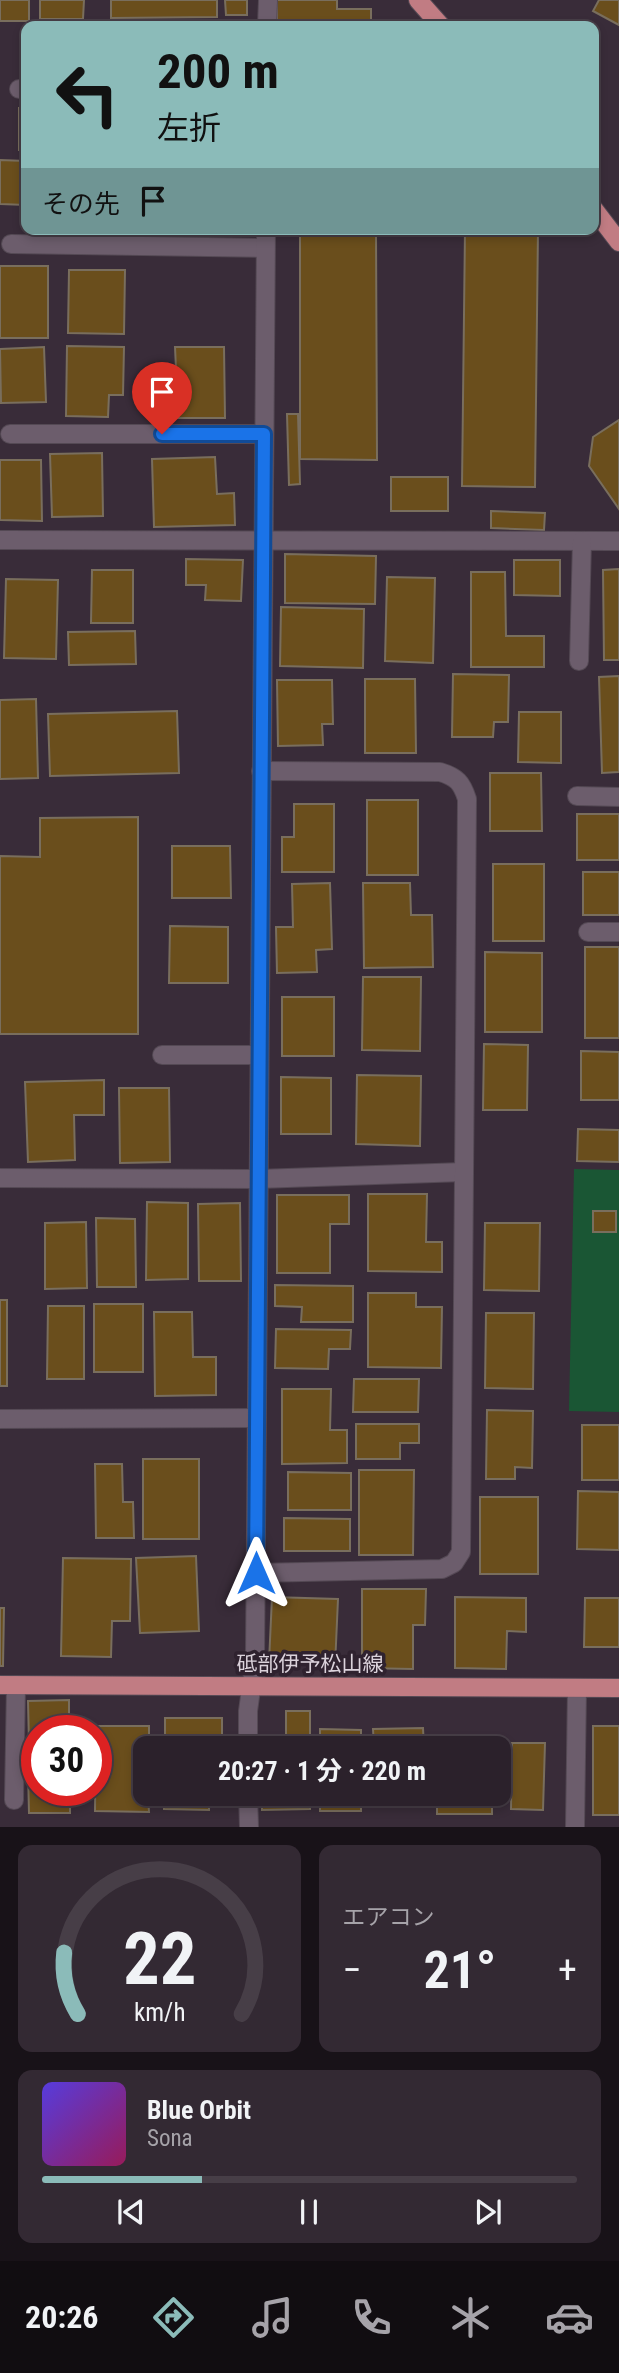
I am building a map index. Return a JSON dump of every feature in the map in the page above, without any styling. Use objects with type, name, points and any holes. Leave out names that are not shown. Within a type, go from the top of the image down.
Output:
[{"type":"main road","points":[[418,0],[437,21]]},
{"type":"main road","points":[[599,216],[619,242]]},
{"type":"main road","name":"砥部伊予松山線","points":[[8,1685],[619,1688]]},
{"type":"street","points":[[267,21],[268,0]]},
{"type":"street","points":[[249,1736],[256,1573],[266,235]]},
{"type":"street","points":[[11,244],[265,248]]},
{"type":"street","points":[[10,434],[264,434]]},
{"type":"street","points":[[0,540],[619,541]]},
{"type":"street","points":[[579,661],[582,541]]},
{"type":"street","points":[[256,1573],[442,1569],[454,1563],[461,1552],[467,799],[462,784],[453,776],[440,772],[261,771]]},
{"type":"street","points":[[577,796],[619,797]]},
{"type":"street","points":[[588,932],[619,932]]},
{"type":"street","points":[[162,1055],[259,1055]]},
{"type":"street","points":[[0,1178],[258,1179],[464,1172]]},
{"type":"street","points":[[0,1419],[256,1418]]},
{"type":"street","points":[[8,1685],[13,1800]]},
{"type":"street","points":[[575,1827],[577,1688]]},
{"type":"street","points":[[248,1806],[248,1827]]},
{"type":"green space","points":[[574,1169],[619,1170],[619,1412],[569,1411]]},
{"type":"building","points":[[0,0],[29,0],[29,21],[0,21]]},
{"type":"building","points":[[40,0],[84,0],[83,19],[40,19]]},
{"type":"building","points":[[111,0],[217,0],[217,17],[111,18]]},
{"type":"building","points":[[225,0],[247,0],[247,15],[226,15]]},
{"type":"building","points":[[277,0],[337,0],[337,9],[371,9],[371,21],[277,21]]},
{"type":"building","points":[[599,0],[619,0],[619,25],[593,11]]},
{"type":"building","points":[[19,108],[21,108],[21,150]]},
{"type":"building","points":[[0,160],[21,161],[21,205],[0,204]]},
{"type":"building","points":[[300,235],[376,235],[377,460],[300,459]]},
{"type":"building","points":[[465,235],[538,235],[535,487],[462,486]]},
{"type":"building","points":[[0,266],[48,266],[48,338],[0,338]]},
{"type":"building","points":[[69,270],[125,270],[124,334],[68,333]]},
{"type":"building","points":[[67,346],[124,347],[123,395],[109,395],[108,417],[66,416]]},
{"type":"building","points":[[44,347],[46,402],[1,403],[0,349]]},
{"type":"building","points":[[175,347],[224,347],[225,418],[155,418],[155,368],[176,369]]},
{"type":"building","points":[[287,414],[298,414],[300,484],[289,485]]},
{"type":"building","points":[[619,420],[619,509],[589,466],[593,437]]},
{"type":"building","points":[[102,453],[103,516],[52,517],[50,454]]},
{"type":"building","points":[[215,457],[217,494],[234,493],[235,525],[154,527],[152,459]]},
{"type":"building","points":[[0,460],[41,460],[42,521],[0,520]]},
{"type":"building","points":[[391,477],[448,477],[448,511],[391,511]]},
{"type":"building","points":[[491,511],[545,513],[544,530],[491,528]]},
{"type":"building","points":[[285,554],[376,556],[375,604],[285,603]]},
{"type":"building","points":[[186,559],[243,560],[241,601],[205,600],[206,585],[186,585]]},
{"type":"building","points":[[514,560],[560,560],[560,596],[514,595]]},
{"type":"building","points":[[619,569],[619,660],[604,660],[603,570]]},
{"type":"building","points":[[92,570],[133,570],[133,623],[91,623]]},
{"type":"building","points":[[471,572],[505,572],[506,636],[544,636],[544,667],[471,667]]},
{"type":"building","points":[[387,577],[435,578],[433,663],[385,661]]},
{"type":"building","points":[[6,579],[58,580],[56,659],[4,658]]},
{"type":"building","points":[[281,607],[364,609],[363,668],[280,666]]},
{"type":"building","points":[[135,631],[136,664],[69,665],[68,632]]},
{"type":"building","points":[[453,674],[509,675],[508,722],[494,722],[493,737],[452,737]]},
{"type":"building","points":[[619,676],[619,772],[602,773],[599,677]]},
{"type":"building","points":[[365,679],[415,679],[416,753],[365,753]]},
{"type":"building","points":[[277,680],[332,680],[333,724],[322,724],[323,745],[278,746]]},
{"type":"building","points":[[36,699],[38,778],[0,779],[0,700]]},
{"type":"building","points":[[177,711],[179,773],[50,776],[48,714]]},
{"type":"building","points":[[519,712],[561,712],[561,763],[518,762]]},
{"type":"building","points":[[490,773],[541,773],[542,831],[490,831]]},
{"type":"building","points":[[367,800],[418,800],[418,875],[367,875]]},
{"type":"building","points":[[294,804],[334,804],[334,872],[282,872],[282,837],[294,837]]},
{"type":"building","points":[[577,814],[619,814],[619,860],[577,860]]},
{"type":"building","points":[[138,817],[138,1034],[0,1034],[0,856],[40,857],[40,818]]},
{"type":"building","points":[[172,846],[230,846],[231,898],[172,898]]},
{"type":"building","points":[[493,864],[544,864],[544,941],[493,941]]},
{"type":"building","points":[[583,872],[619,872],[619,915],[583,915]]},
{"type":"building","points":[[330,883],[332,949],[316,950],[317,972],[277,973],[276,927],[293,927],[292,884]]},
{"type":"building","points":[[363,883],[410,883],[411,915],[432,915],[433,967],[364,968]]},
{"type":"building","points":[[170,926],[228,927],[228,983],[169,983]]},
{"type":"building","points":[[585,947],[619,947],[619,1038],[585,1038]]},
{"type":"building","points":[[485,952],[542,953],[542,1032],[485,1032]]},
{"type":"building","points":[[363,977],[421,977],[420,1051],[362,1050]]},
{"type":"building","points":[[282,997],[334,997],[334,1056],[282,1056]]},
{"type":"building","points":[[484,1044],[528,1045],[527,1110],[483,1110]]},
{"type":"building","points":[[581,1051],[619,1052],[619,1100],[581,1100]]},
{"type":"building","points":[[357,1075],[421,1076],[420,1146],[356,1144]]},
{"type":"building","points":[[281,1077],[331,1078],[331,1134],[281,1134]]},
{"type":"building","points":[[104,1080],[104,1115],[74,1115],[75,1160],[28,1162],[25,1082]]},
{"type":"building","points":[[119,1088],[169,1088],[170,1162],[120,1163]]},
{"type":"building","points":[[578,1129],[619,1130],[619,1162],[577,1161]]},
{"type":"building","points":[[368,1194],[427,1194],[426,1242],[442,1242],[442,1272],[368,1271]]},
{"type":"building","points":[[277,1195],[349,1195],[349,1224],[330,1224],[330,1273],[277,1273]]},
{"type":"building","points":[[147,1202],[188,1203],[188,1279],[146,1280]]},
{"type":"building","points":[[240,1203],[241,1281],[199,1281],[198,1204]]},
{"type":"building","points":[[593,1211],[616,1211],[616,1232],[593,1232]]},
{"type":"building","points":[[96,1218],[135,1219],[136,1287],[97,1287]]},
{"type":"building","points":[[86,1222],[87,1288],[45,1289],[45,1223]]},
{"type":"building","points":[[485,1223],[540,1223],[539,1291],[484,1290]]},
{"type":"building","points":[[275,1285],[353,1286],[353,1322],[301,1322],[302,1307],[275,1306]]},
{"type":"building","points":[[368,1293],[416,1293],[416,1307],[442,1307],[441,1368],[368,1367]]},
{"type":"building","points":[[0,1300],[7,1300],[7,1386],[0,1386]]},
{"type":"building","points":[[94,1304],[143,1304],[143,1372],[94,1372]]},
{"type":"building","points":[[48,1306],[84,1306],[84,1379],[47,1379]]},
{"type":"building","points":[[154,1312],[192,1312],[193,1357],[216,1357],[216,1395],[155,1396]]},
{"type":"building","points":[[486,1313],[534,1313],[533,1389],[485,1388]]},
{"type":"building","points":[[276,1329],[351,1330],[350,1349],[329,1349],[328,1369],[275,1368]]},
{"type":"building","points":[[354,1379],[419,1379],[418,1412],[353,1412]]},
{"type":"building","points":[[282,1389],[331,1389],[330,1430],[347,1430],[347,1463],[282,1464]]},
{"type":"building","points":[[487,1410],[533,1411],[532,1468],[515,1467],[515,1479],[486,1479]]},
{"type":"building","points":[[356,1424],[419,1424],[419,1443],[400,1443],[400,1459],[356,1459]]},
{"type":"building","points":[[582,1425],[619,1425],[619,1480],[582,1480]]},
{"type":"building","points":[[143,1459],[199,1459],[199,1539],[143,1539]]},
{"type":"building","points":[[95,1464],[122,1464],[123,1502],[133,1502],[134,1538],[96,1538]]},
{"type":"building","points":[[359,1470],[414,1470],[413,1555],[359,1555]]},
{"type":"building","points":[[288,1472],[351,1473],[351,1510],[288,1510]]},
{"type":"building","points":[[578,1491],[619,1492],[619,1550],[577,1549]]},
{"type":"building","points":[[480,1497],[538,1497],[538,1574],[480,1574]]},
{"type":"building","points":[[284,1518],[350,1519],[350,1551],[284,1551]]},
{"type":"building","points":[[196,1556],[199,1631],[140,1633],[136,1558]]},
{"type":"building","points":[[63,1558],[131,1559],[130,1621],[112,1621],[111,1657],[61,1656]]},
{"type":"building","points":[[362,1589],[426,1589],[425,1625],[413,1625],[413,1669],[362,1668]]},
{"type":"building","points":[[272,1597],[338,1599],[335,1666],[269,1662]]},
{"type":"building","points":[[455,1597],[526,1598],[526,1632],[507,1631],[506,1669],[455,1668]]},
{"type":"building","points":[[585,1598],[619,1598],[619,1647],[584,1647]]},
{"type":"building","points":[[0,1608],[4,1608],[3,1666],[0,1666]]},
{"type":"building","points":[[69,1700],[69,1715],[28,1715],[28,1701]]},
{"type":"building","points":[[286,1711],[310,1711],[310,1736],[286,1736]]},
{"type":"building","points":[[165,1718],[222,1718],[222,1736],[165,1736]]},
{"type":"building","points":[[112,1726],[149,1726],[149,1736],[133,1736],[133,1806],[149,1806],[149,1812],[95,1811],[95,1806],[112,1806]]},
{"type":"building","points":[[593,1726],[619,1726],[619,1815],[593,1815]]},
{"type":"building","points":[[423,1728],[423,1736],[373,1736],[373,1729]]},
{"type":"building","points":[[320,1729],[361,1730],[361,1736],[320,1736]]},
{"type":"building","points":[[512,1743],[545,1743],[543,1810],[511,1809]]},
{"type":"building","points":[[29,1806],[70,1806],[70,1813],[29,1813]]},
{"type":"building","points":[[164,1806],[209,1806],[209,1810],[164,1809]]},
{"type":"building","points":[[262,1806],[310,1806],[310,1809],[262,1810]]},
{"type":"building","points":[[320,1806],[361,1806],[361,1811],[320,1811]]},
{"type":"building","points":[[437,1806],[492,1806],[492,1814],[437,1814]]},
{"type":"route","points":[[162,434],[264,434],[256,1573]]}]
